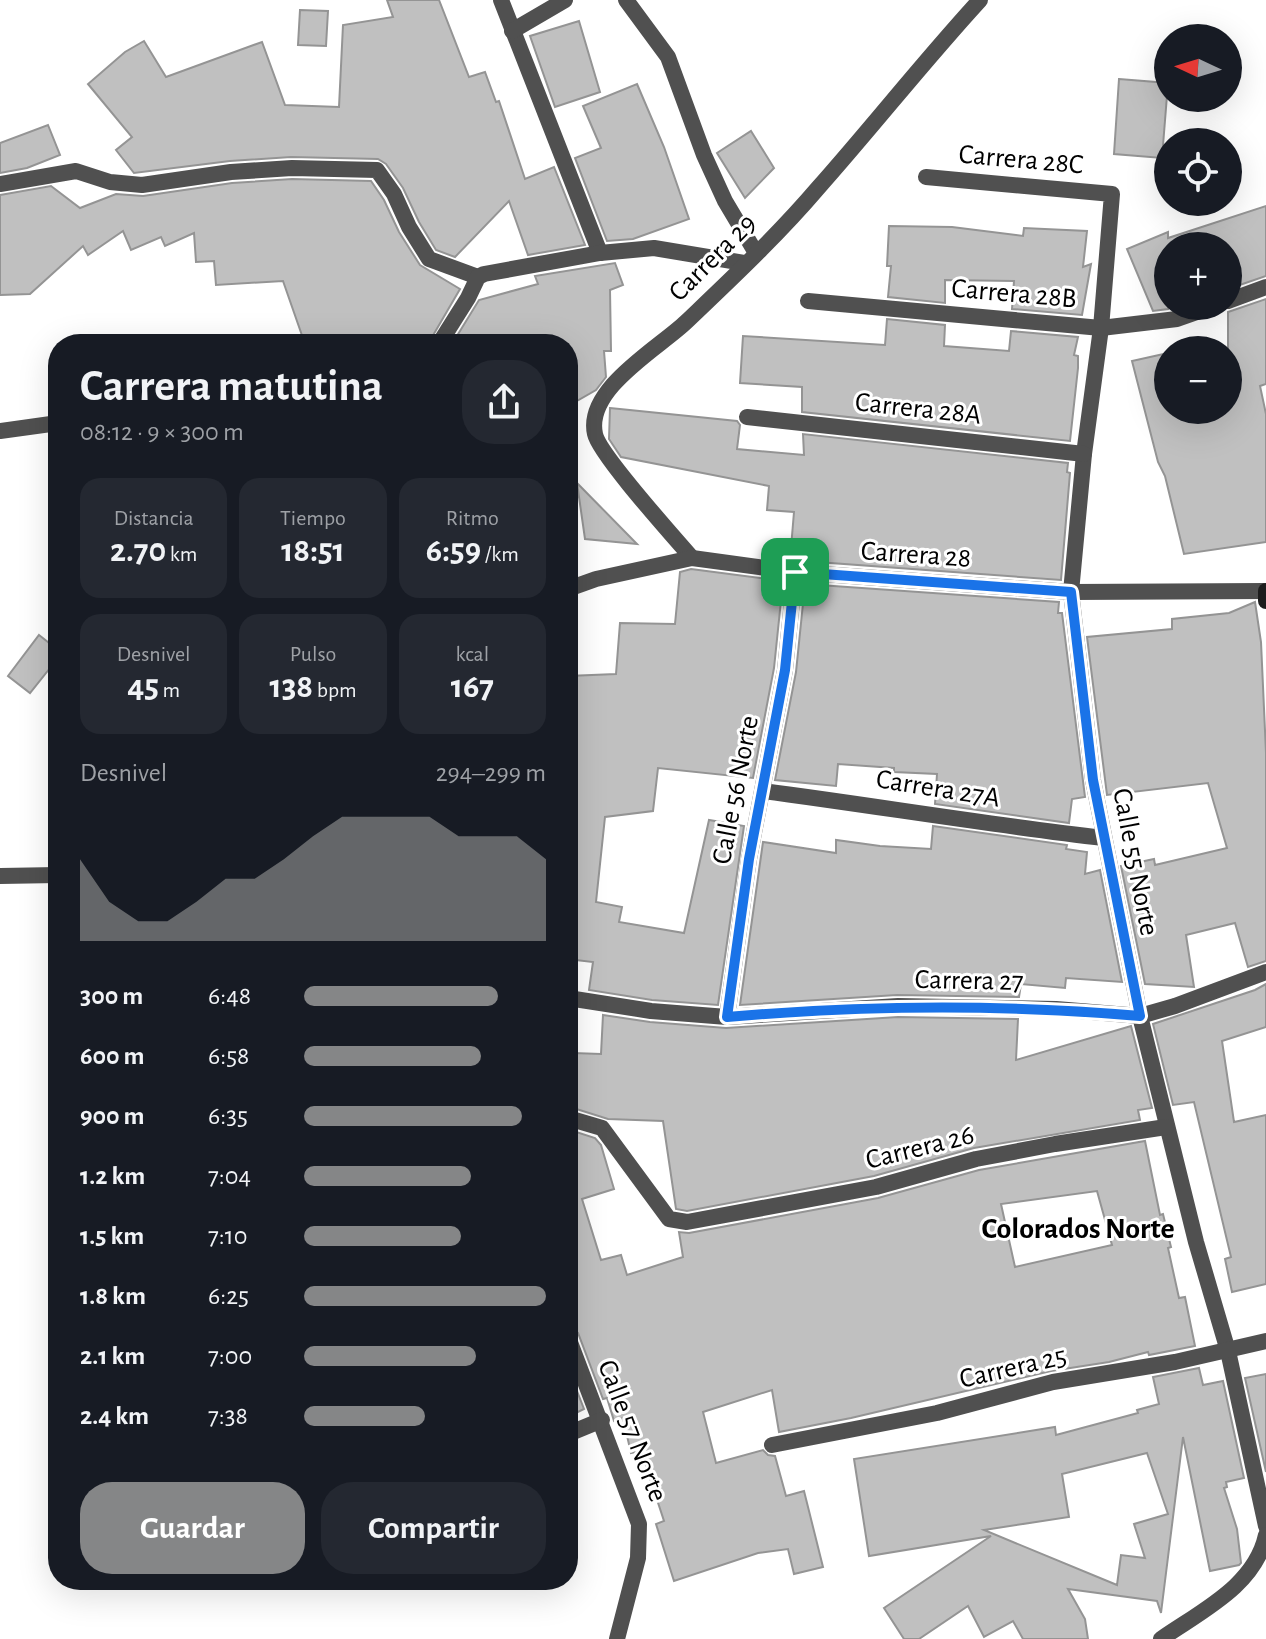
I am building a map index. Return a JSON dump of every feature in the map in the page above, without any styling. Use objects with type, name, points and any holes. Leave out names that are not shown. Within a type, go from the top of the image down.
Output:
[{"type":"street","points":[[501,0],[600,253]]},
{"type":"street","points":[[512,31],[565,0]]},
{"type":"street","points":[[0,184],[76,171],[110,182],[142,185],[231,172],[292,168],[377,170],[394,194],[409,227],[429,259],[478,277],[600,253],[654,248],[750,258],[704,155],[668,57],[626,0]]},
{"type":"street","name":"Carrera 29","points":[[692,558],[612,461],[595,435],[596,414],[602,396],[684,324],[817,190],[931,53],[980,0]]},
{"type":"street","name":"Carrera 28C","points":[[926,177],[1112,194]]},
{"type":"street","name":"Calle 55 Norte","points":[[1112,194],[1101,328],[1084,454],[1071,592],[1093,780],[1140,1016],[1196,1242],[1228,1351],[1266,1526]]},
{"type":"street","points":[[445,334],[478,277]]},
{"type":"street","points":[[1242,296],[1266,287]]},
{"type":"street","name":"Carrera 28B","points":[[808,301],[1101,328],[1169,320]]},
{"type":"street","name":"Carrera 28A","points":[[747,417],[1084,454]]},
{"type":"street","points":[[0,431],[48,424]]},
{"type":"street","name":"Carrera 28","points":[[578,585],[692,558],[795,572],[1071,592],[1266,591]]},
{"type":"street","name":"Calle 56 Norte","points":[[727,1017],[741,909],[785,670],[795,572]]},
{"type":"street","points":[[1266,591],[1266,601]]},
{"type":"street","name":"Carrera 27A","points":[[763,791],[1104,838]]},
{"type":"street","points":[[0,876],[48,875]]},
{"type":"street","name":"Carrera 27","points":[[578,1000],[651,1011],[727,1017],[898,1006],[1056,1009],[1140,1016],[1266,972]]},
{"type":"street","name":"Carrera 26","points":[[578,1121],[602,1128],[669,1219],[687,1222],[876,1187],[976,1159],[1166,1127]]},
{"type":"street","name":"Carrera 25","points":[[772,1445],[937,1413],[1053,1382],[1228,1351],[1266,1341]]},
{"type":"street","name":"Calle 57 Norte","points":[[578,1361],[639,1524],[638,1558],[617,1639]]},
{"type":"street","points":[[578,1430],[602,1420]]},
{"type":"street","points":[[1161,1639],[1247,1577],[1263,1550],[1266,1535]]},
{"type":"building","points":[[387,0],[439,0],[469,77],[485,72],[496,102],[499,101],[525,179],[554,167],[585,245],[528,255],[509,201],[455,257],[436,250],[403,188],[386,164],[378,159],[291,157],[134,173],[116,150],[132,137],[88,84],[125,52],[144,41],[166,77],[262,42],[285,105],[339,107],[343,25],[393,17]]},
{"type":"building","points":[[300,10],[328,11],[326,46],[298,45]]},
{"type":"building","points":[[579,21],[600,92],[555,107],[530,36]]},
{"type":"building","points":[[1119,79],[1154,82],[1154,112],[1166,112],[1164,128],[1154,128],[1154,157],[1114,154]]},
{"type":"building","points":[[637,84],[664,147],[689,219],[633,239],[607,241],[575,158],[601,148],[583,106]]},
{"type":"building","points":[[48,125],[60,155],[27,168],[0,173],[0,143]]},
{"type":"building","points":[[751,131],[774,168],[745,198],[717,153]]},
{"type":"building","points":[[292,179],[371,181],[420,265],[460,289],[434,334],[302,334],[283,281],[216,285],[214,261],[196,262],[194,233],[165,246],[161,237],[131,250],[123,231],[88,255],[83,246],[30,294],[0,295],[0,195],[51,186],[80,208],[116,194],[143,196],[232,183]]},
{"type":"building","points":[[1266,206],[1266,276],[1242,284],[1242,232],[1186,232]]},
{"type":"building","points":[[889,226],[952,227],[1023,236],[1024,228],[1087,231],[1083,267],[1091,264],[1082,315],[1012,309],[1014,281],[945,280],[945,303],[888,297],[891,266],[887,266]]},
{"type":"building","points":[[1154,238],[1154,311],[1153,311],[1127,249]]},
{"type":"building","points":[[615,263],[623,285],[610,290],[611,351],[604,351],[606,377],[596,390],[578,400],[578,334],[458,334],[479,300],[538,284],[535,276]]},
{"type":"building","points":[[1266,299],[1266,384],[1260,386],[1266,414],[1266,542],[1184,554],[1132,361],[1154,356],[1154,424],[1242,424],[1242,336],[1228,336],[1228,320],[1242,320],[1242,307]]},
{"type":"building","points":[[887,319],[945,325],[944,346],[1009,351],[1011,331],[1078,337],[1074,355],[1078,356],[1078,368],[1070,441],[802,412],[802,387],[740,383],[743,336],[885,345]]},
{"type":"building","points":[[610,408],[737,421],[740,425],[737,449],[804,455],[803,434],[1068,463],[1067,472],[1070,473],[1061,580],[790,560],[794,512],[767,510],[769,486],[621,457],[609,439]]},
{"type":"building","points":[[578,484],[637,544],[585,539],[578,490]]},
{"type":"building","points":[[691,569],[783,581],[774,668],[753,778],[658,768],[653,811],[605,817],[596,902],[622,907],[619,922],[684,933],[709,820],[744,826],[718,1005],[652,1000],[589,990],[593,962],[578,960],[578,676],[616,674],[620,623],[675,624],[680,572]]},
{"type":"building","points":[[805,584],[1059,602],[1058,613],[1062,613],[1085,797],[1072,799],[1069,823],[935,804],[937,774],[838,764],[836,786],[775,780],[796,672]]},
{"type":"building","points":[[1255,602],[1261,642],[1266,753],[1266,961],[1248,967],[1235,923],[1186,935],[1194,987],[1145,984],[1121,866],[1154,859],[1155,865],[1227,848],[1208,783],[1107,795],[1087,637],[1172,629],[1172,619],[1229,613]]},
{"type":"building","points":[[39,635],[48,642],[48,670],[30,693],[8,676]]},
{"type":"building","points":[[933,826],[1067,845],[1066,849],[1087,852],[1085,874],[1100,870],[1122,982],[1066,978],[1065,988],[1021,984],[1019,997],[897,995],[740,1005],[763,842],[836,853],[836,840],[931,849]]},
{"type":"building","points":[[1266,984],[1266,1027],[1222,1041],[1234,1122],[1266,1115],[1266,1284],[1232,1292],[1225,1259],[1231,1257],[1194,1102],[1173,1105],[1153,1024]]},
{"type":"building","points":[[603,1015],[726,1028],[898,1017],[1018,1019],[1016,1060],[1131,1026],[1152,1108],[1138,1110],[1140,1120],[974,1148],[874,1176],[687,1211],[676,1209],[663,1121],[608,1119],[578,1110],[578,1053],[601,1054]]},
{"type":"building","points":[[578,1133],[595,1138],[601,1145],[614,1189],[582,1199],[601,1260],[621,1255],[627,1275],[683,1257],[679,1232],[689,1233],[878,1198],[979,1170],[1145,1141],[1160,1215],[1163,1214],[1171,1247],[1168,1248],[1179,1298],[1185,1297],[1195,1346],[1051,1371],[779,1432],[772,1390],[703,1412],[716,1463],[763,1450],[775,1456],[786,1496],[804,1491],[823,1567],[794,1574],[788,1549],[758,1553],[674,1581],[656,1524],[664,1521],[641,1451],[631,1453],[623,1418],[614,1421],[607,1398],[603,1399],[578,1333]],"holes":[[[1097,1191],[1112,1245],[1015,1267],[1001,1204]]]},
{"type":"building","points":[[1199,1368],[1203,1385],[1223,1381],[1244,1478],[1226,1482],[1227,1487],[1224,1488],[1237,1529],[1241,1563],[1210,1571],[1183,1437],[1161,1613],[1157,1601],[1068,1589],[1085,1619],[1088,1639],[1023,1639],[1013,1621],[984,1637],[968,1606],[919,1639],[904,1639],[884,1608],[991,1536],[869,1556],[854,1459],[1055,1427],[1056,1435],[1138,1413],[1137,1410],[1159,1404],[1153,1377]],"holes":[[[1147,1453],[1168,1514],[1134,1524],[1145,1558],[1121,1555],[1117,1585],[984,1530],[1069,1517],[1062,1474]]]},
{"type":"building","points":[[1266,1374],[1266,1472],[1245,1378]]},
{"type":"building","points":[[578,1394],[584,1409],[578,1412]]},
{"type":"district","name":"Colorados Norte","points":[[1078,1229]]},
{"type":"route","points":[[795,572],[1071,592],[1093,780],[1140,1016],[1056,1009],[898,1006],[727,1017],[749,859],[785,670],[795,572]]}]
